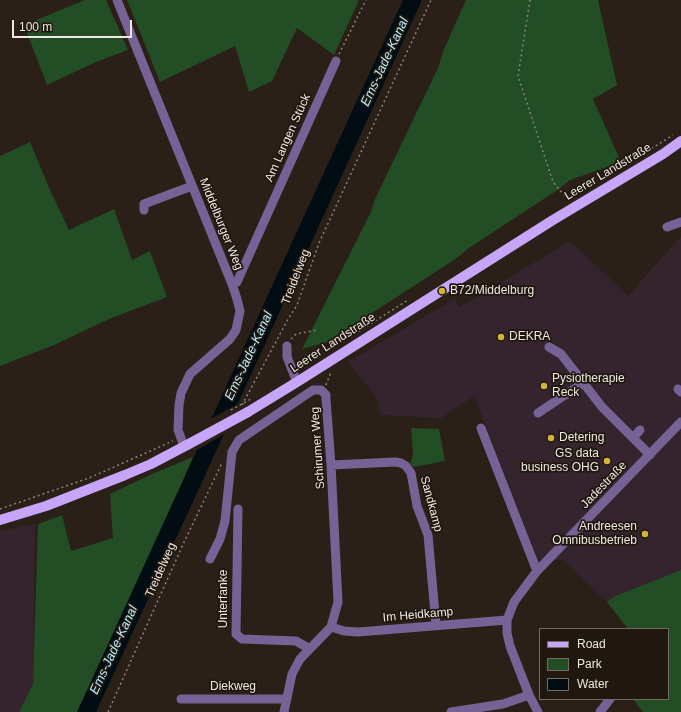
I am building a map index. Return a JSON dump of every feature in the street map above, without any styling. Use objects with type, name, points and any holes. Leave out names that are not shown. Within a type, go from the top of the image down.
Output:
[{"type":"main road","name":"Leerer Landstraße","points":[[0,520],[46,506],[150,464],[244,409],[297,382],[574,208],[663,154],[681,141]]},
{"type":"main road","name":"Leerer Landstraße","points":[[663,154],[681,145]]},
{"type":"street","name":"Middelburger Weg","points":[[117,0],[238,299],[240,311],[236,330],[224,344],[190,374],[185,382],[178,405],[178,430],[184,443]]},
{"type":"street","name":"Am Langen Stück","points":[[232,284],[237,282],[336,61]]},
{"type":"street","points":[[144,210],[144,204],[192,186]]},
{"type":"street","points":[[667,227],[681,222]]},
{"type":"street","points":[[287,346],[287,357],[297,382]]},
{"type":"street","points":[[549,347],[561,354],[602,408],[650,455]]},
{"type":"street","points":[[538,413],[583,383]]},
{"type":"street","name":"Schirumer Weg","points":[[210,559],[220,539],[225,521],[232,452],[239,440],[313,390],[321,390],[326,396],[338,602],[332,627]]},
{"type":"street","name":"Jadestraße","points":[[507,620],[514,602],[537,571],[681,422]]},
{"type":"street","points":[[481,428],[537,571]]},
{"type":"street","points":[[633,438],[640,430]]},
{"type":"street","name":"Sandkamp","points":[[331,465],[395,462],[406,466],[410,473],[417,506],[428,535],[436,625]]},
{"type":"street","name":"Unterfanke","points":[[238,509],[236,634],[242,639],[296,641],[310,649]]},
{"type":"street","points":[[507,620],[507,633],[510,646],[529,695],[538,712]]},
{"type":"street","name":"Im Heidkamp","points":[[332,627],[344,631],[358,632],[507,620]]},
{"type":"street","points":[[284,712],[292,674],[300,659],[332,627]]},
{"type":"street","points":[[450,712],[503,704],[529,695]]},
{"type":"street","name":"Diekweg","points":[[180,699],[286,699]]},
{"type":"street","points":[[600,712],[609,700]]},
{"type":"path","points":[[336,61],[366,0]]},
{"type":"path","name":"Treidelweg","points":[[244,409],[297,305],[319,243],[431,0]]},
{"type":"path","points":[[530,0],[518,76],[553,182],[574,208]]},
{"type":"path","points":[[287,346],[289,340],[296,334],[317,330]]},
{"type":"path","points":[[0,509],[184,443]]},
{"type":"path","name":"Treidelweg","points":[[108,712],[184,540],[222,461]]},
{"type":"shaded area","points":[[681,236],[681,570],[615,596],[607,602],[563,560],[538,559],[474,396],[441,418],[381,415],[376,397],[348,362],[454,299],[460,307],[570,241],[628,296]]},
{"type":"shaded area","points":[[35,524],[33,684],[19,712],[0,712],[0,531]]},
{"type":"green space","points":[[85,0],[106,0],[128,50],[96,62],[47,85],[24,25]]},
{"type":"green space","points":[[127,0],[359,0],[334,55],[297,28],[272,81],[249,92],[235,46],[160,82]]},
{"type":"green space","points":[[466,0],[598,0],[617,85],[593,99],[621,162],[570,180],[559,189],[469,248],[454,260],[327,342],[302,349],[371,212],[375,199],[438,68],[444,49]]},
{"type":"green space","points":[[30,142],[69,230],[114,209],[132,260],[150,251],[167,297],[109,319],[54,345],[0,366],[0,156]]},
{"type":"green space","points":[[411,428],[439,429],[445,461],[414,467],[410,464],[413,455]]},
{"type":"green space","points":[[193,457],[78,712],[19,712],[33,684],[38,524],[62,515],[71,551],[113,538],[110,494]]},
{"type":"green space","points":[[681,570],[681,712],[643,712],[634,700],[669,700],[669,628],[627,628],[607,602],[615,596]]},
{"type":"water","name":"Ems-Jade-Kanal","points":[[403,0],[422,0],[96,712],[77,712]]},
{"type":"pier","points":[[241,402],[226,433],[195,451],[209,420]]},
{"type":"place","name":"B72/Middelburg","points":[[442,291]]},
{"type":"place","name":"DEKRA","points":[[501,337]]},
{"type":"place","name":"Pysiotherapie Reck","points":[[544,386]]},
{"type":"place","name":"Detering","points":[[551,438]]},
{"type":"place","name":"GS data business OHG","points":[[607,461]]},
{"type":"place","name":"Andreesen Omnibusbetrieb","points":[[645,534]]}]
